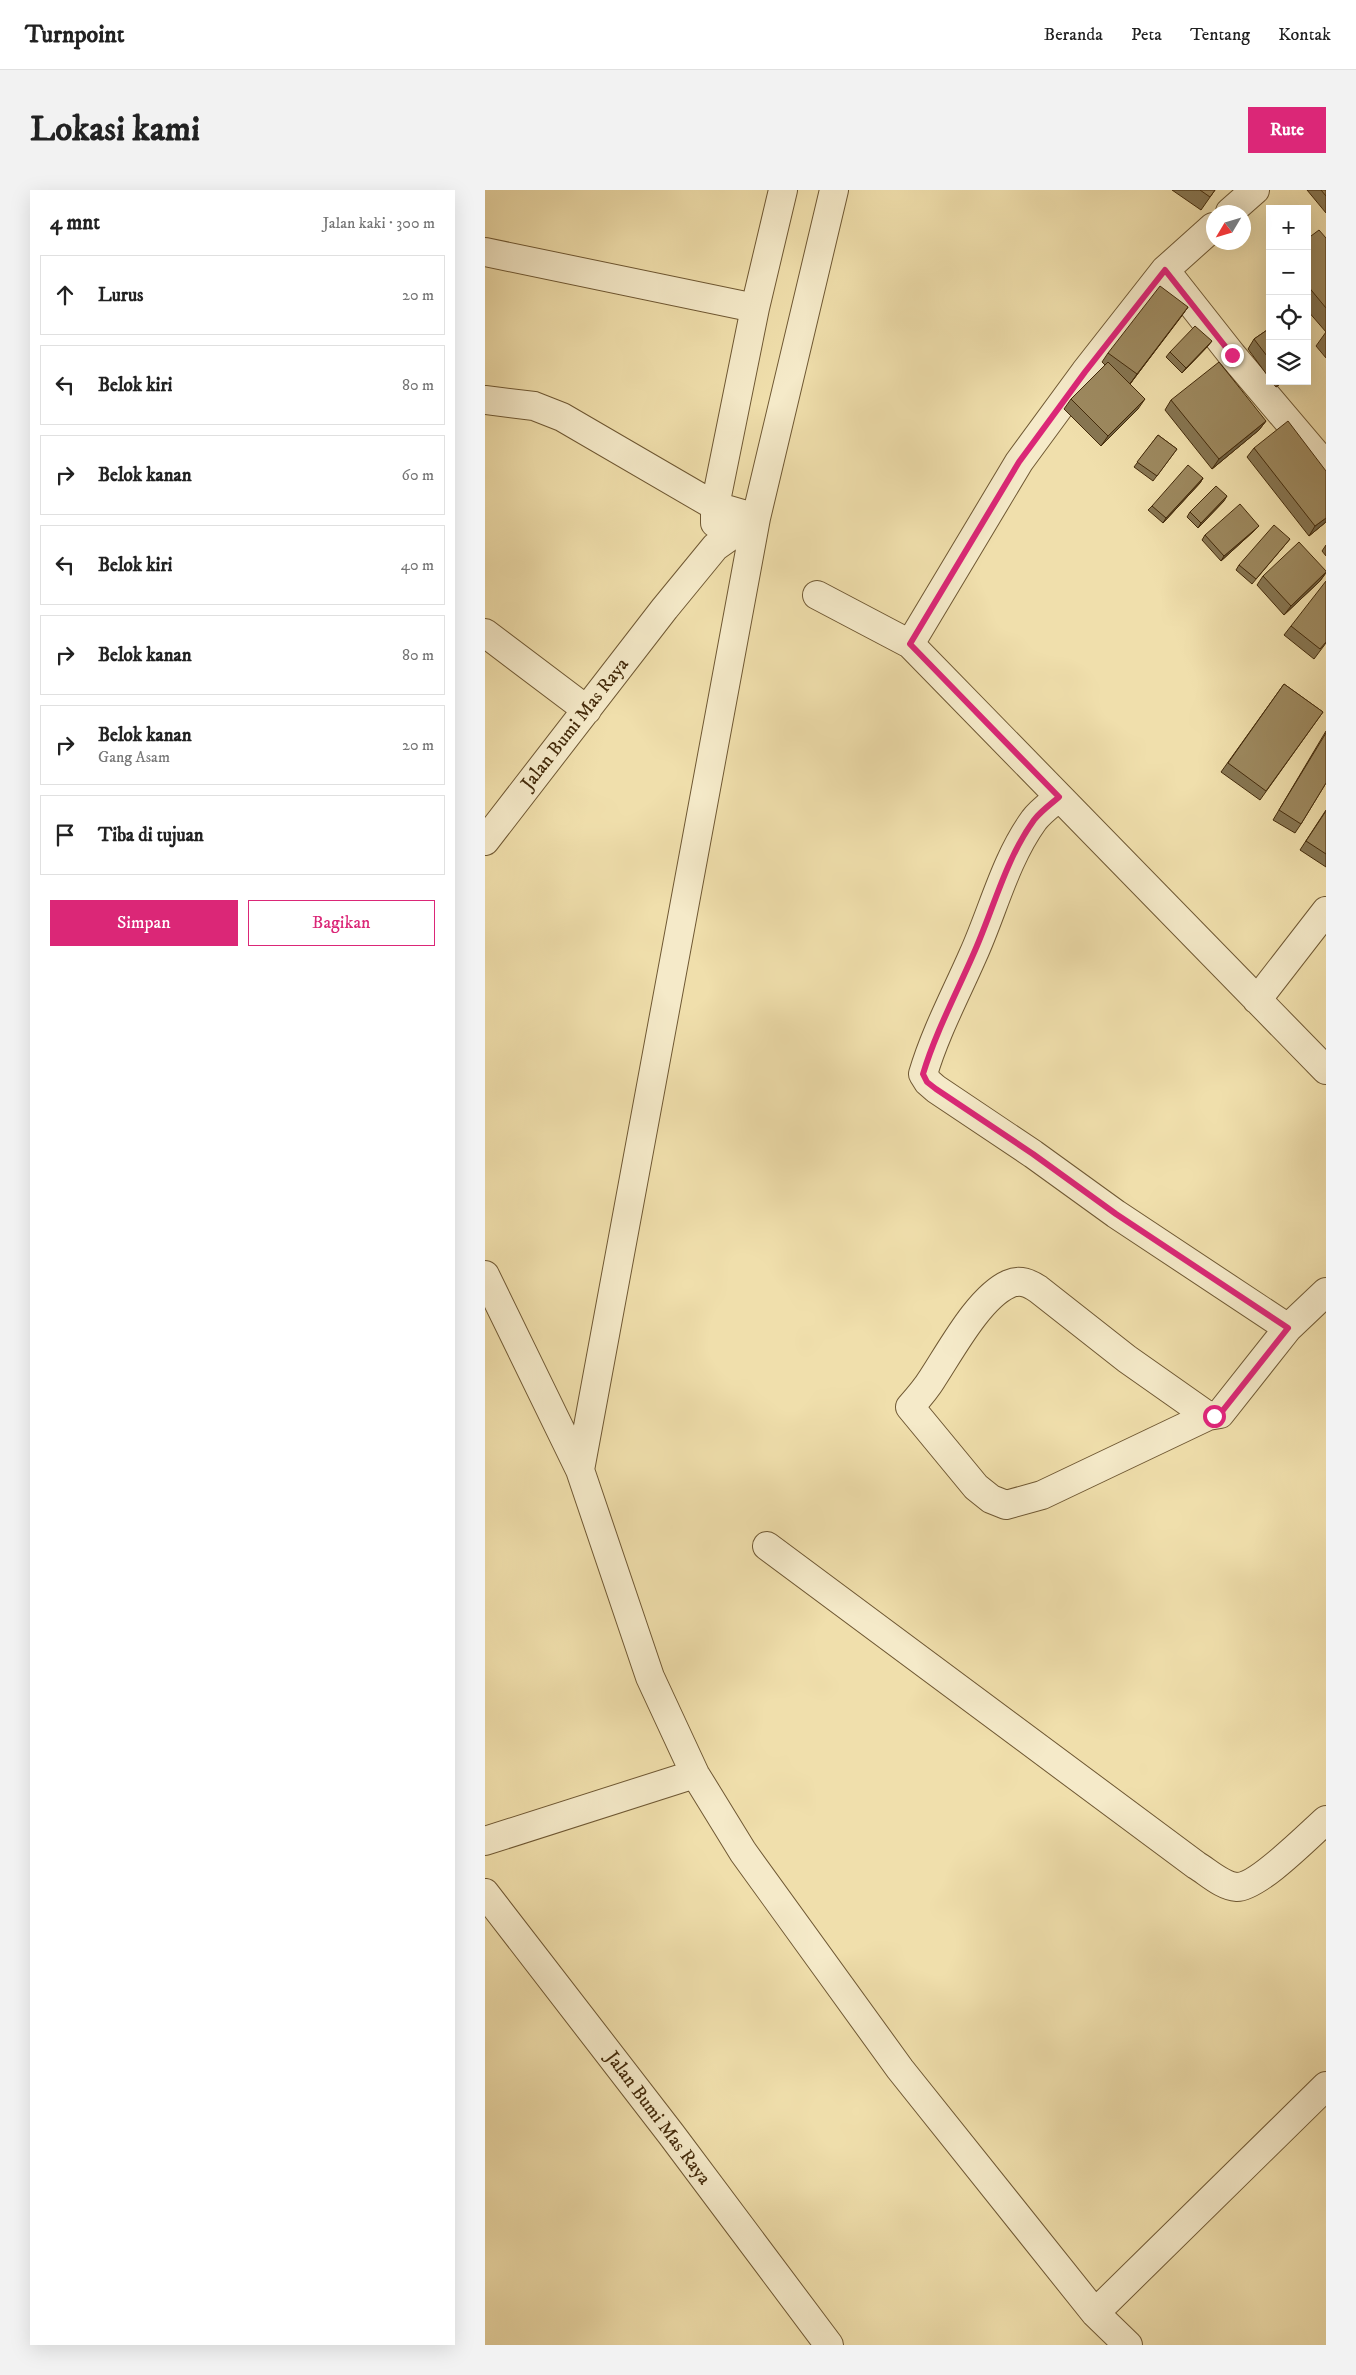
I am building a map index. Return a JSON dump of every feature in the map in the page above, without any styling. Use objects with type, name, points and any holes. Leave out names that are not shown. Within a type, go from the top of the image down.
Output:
[{"type":"street","points":[[715,547],[715,506],[755,308],[783,190]]},
{"type":"street","points":[[580,1470],[755,518],[834,190]]},
{"type":"street","points":[[1238,205],[1255,190]]},
{"type":"street","points":[[910,644],[1019,462],[1085,372],[1165,270],[1206,233]]},
{"type":"street","points":[[485,252],[755,308]]},
{"type":"street","points":[[1165,270],[1232,355],[1326,466]]},
{"type":"street","points":[[485,400],[535,406],[562,416],[715,506],[755,518]]},
{"type":"street","name":"Jalan Bumi Mas Raya","points":[[485,841],[665,608],[715,547],[755,518]]},
{"type":"street","points":[[817,595],[910,644],[1326,1070]]},
{"type":"street","points":[[485,633],[587,710]]},
{"type":"street","points":[[1059,797],[1035,819],[1021,842],[994,900],[973,955],[952,999],[923,1074],[927,1082],[936,1089],[1033,1154],[1116,1214],[1288,1328]]},
{"type":"street","points":[[1257,1000],[1326,911]]},
{"type":"street","points":[[485,1275],[580,1470],[650,1677],[695,1774],[743,1852],[900,2069],[1095,2313],[1128,2345]]},
{"type":"street","points":[[1207,1416],[1127,1360],[1038,1289],[1026,1282],[1009,1284],[999,1290],[978,1311],[930,1382],[910,1407],[976,1487],[991,1499],[1006,1505],[1042,1494],[1207,1416],[1220,1414],[1288,1328],[1326,1292]]},
{"type":"street","points":[[767,1546],[1196,1865],[1226,1884],[1238,1887],[1258,1879],[1326,1820]]},
{"type":"street","points":[[485,1842],[695,1774]]},
{"type":"street","name":"Jalan Bumi Mas Raya","points":[[485,1893],[671,2134],[829,2345]]},
{"type":"street","points":[[485,1913],[516,1934]]},
{"type":"street","points":[[1095,2313],[1326,2086]]},
{"type":"building","points":[[1200,190],[1215,190],[1210,197]]},
{"type":"building","points":[[1319,230],[1326,238],[1326,308],[1311,290],[1311,236]]},
{"type":"building","points":[[1160,286],[1188,307],[1137,374],[1108,353]]},
{"type":"building","points":[[1195,326],[1212,341],[1186,368],[1170,352]]},
{"type":"building","points":[[1266,331],[1266,355],[1254,339]]},
{"type":"building","points":[[1108,362],[1145,399],[1108,436],[1071,399]]},
{"type":"building","points":[[1219,362],[1266,421],[1219,459],[1171,400]]},
{"type":"building","points":[[1288,421],[1326,471],[1326,518],[1315,526],[1254,448]]},
{"type":"building","points":[[1158,435],[1177,449],[1157,476],[1137,462]]},
{"type":"building","points":[[1188,465],[1203,478],[1166,518],[1152,506]]},
{"type":"building","points":[[1216,486],[1227,496],[1201,523],[1190,512]]},
{"type":"building","points":[[1240,504],[1259,526],[1224,556],[1205,535]]},
{"type":"building","points":[[1274,525],[1290,539],[1256,579],[1239,565]]},
{"type":"building","points":[[1299,542],[1326,572],[1291,606],[1263,576]]},
{"type":"building","points":[[1326,581],[1326,642],[1320,649],[1291,626]]},
{"type":"building","points":[[1284,684],[1323,712],[1266,791],[1228,763]]},
{"type":"building","points":[[1326,733],[1326,783],[1301,824],[1279,810]]},
{"type":"building","points":[[1326,811],[1326,854],[1306,841]]},
{"type":"route","points":[[1214,1416],[1220,1414],[1288,1328],[1116,1214],[1033,1154],[936,1089],[927,1082],[923,1074],[952,999],[973,955],[994,900],[1021,842],[1035,819],[1059,797],[910,644],[1019,462],[1085,372],[1165,270],[1232,355]]}]
